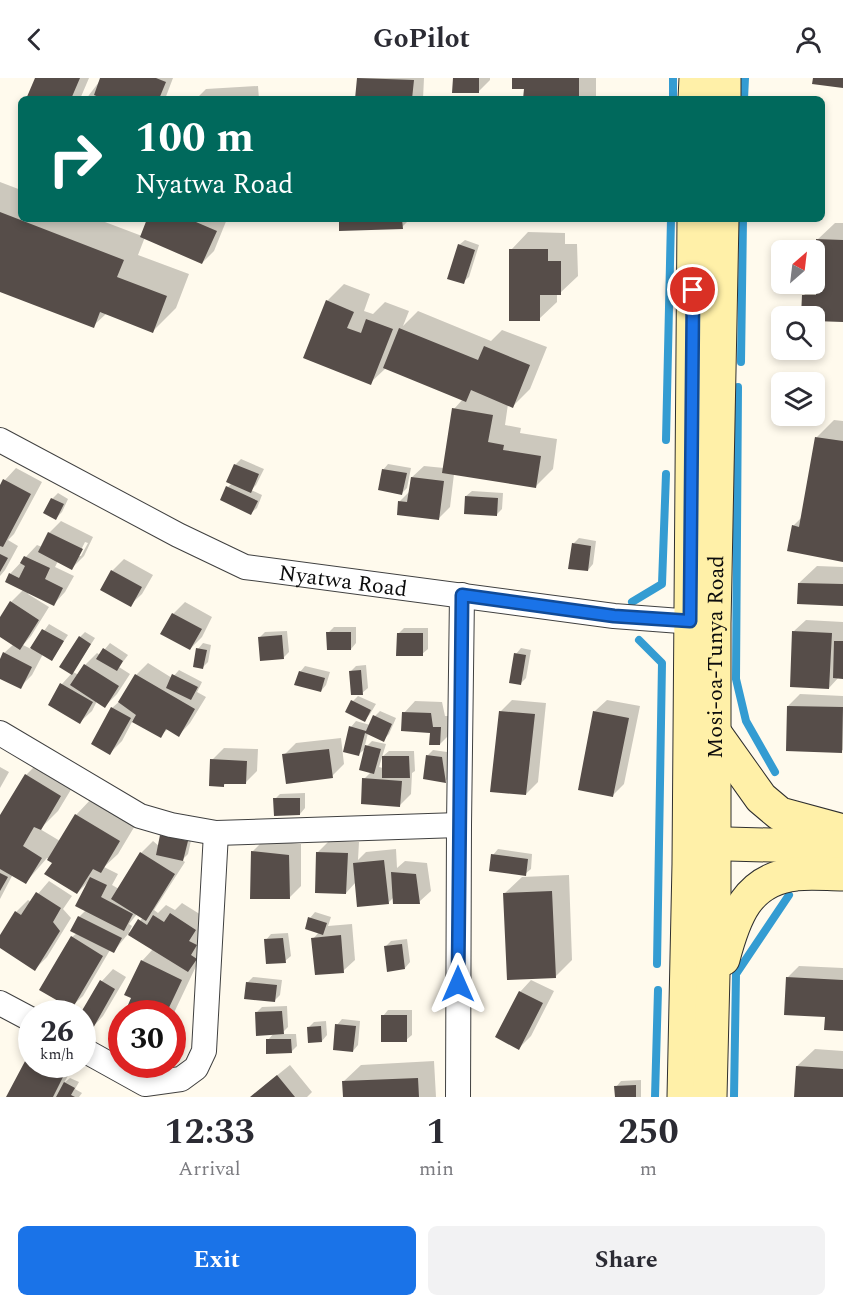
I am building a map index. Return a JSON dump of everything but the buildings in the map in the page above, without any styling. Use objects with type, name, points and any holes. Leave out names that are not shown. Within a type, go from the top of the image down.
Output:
[{"type":"main road","points":[[695,96],[696,78]]},
{"type":"main road","points":[[724,78],[724,96]]},
{"type":"main road","name":"Mosi-oa-Tunya Road","points":[[694,222],[702,623],[702,843],[712,1012],[710,1097]]},
{"type":"main road","name":"Mosi-oa-Tunya Road","points":[[684,1097],[702,843],[714,732],[702,623],[722,222]]},
{"type":"main road","points":[[714,732],[761,798],[780,814],[843,831]]},
{"type":"main road","points":[[702,843],[843,848]]},
{"type":"main road","points":[[712,1012],[718,974],[732,927],[751,893],[771,879],[796,874],[843,874]]},
{"type":"street","name":"Nyatwa Road","points":[[0,440],[147,519],[245,567],[614,616],[702,623]]},
{"type":"street","points":[[458,1097],[462,595]]},
{"type":"street","points":[[0,733],[140,816],[171,825],[216,833],[459,825]]},
{"type":"street","points":[[96,1057],[145,1084],[181,1079],[196,1068],[204,1051],[216,833]]},
{"type":"street","points":[[0,1003],[18,1013]]},
{"type":"waterway","points":[[673,78],[673,96]]},
{"type":"waterway","points":[[744,96],[745,78]]},
{"type":"waterway","points":[[666,440],[671,222]]},
{"type":"waterway","points":[[741,362],[743,222]]},
{"type":"waterway","points":[[738,387],[736,679],[746,721],[775,772]]},
{"type":"waterway","points":[[632,602],[662,584],[666,474]]},
{"type":"waterway","points":[[639,640],[662,663],[657,964]]},
{"type":"waterway","points":[[734,1097],[736,974],[789,895]]},
{"type":"waterway","points":[[655,1097],[658,990]]},
{"type":"route","points":[[458,984],[462,595],[614,616],[690,621],[693,290]]}]
